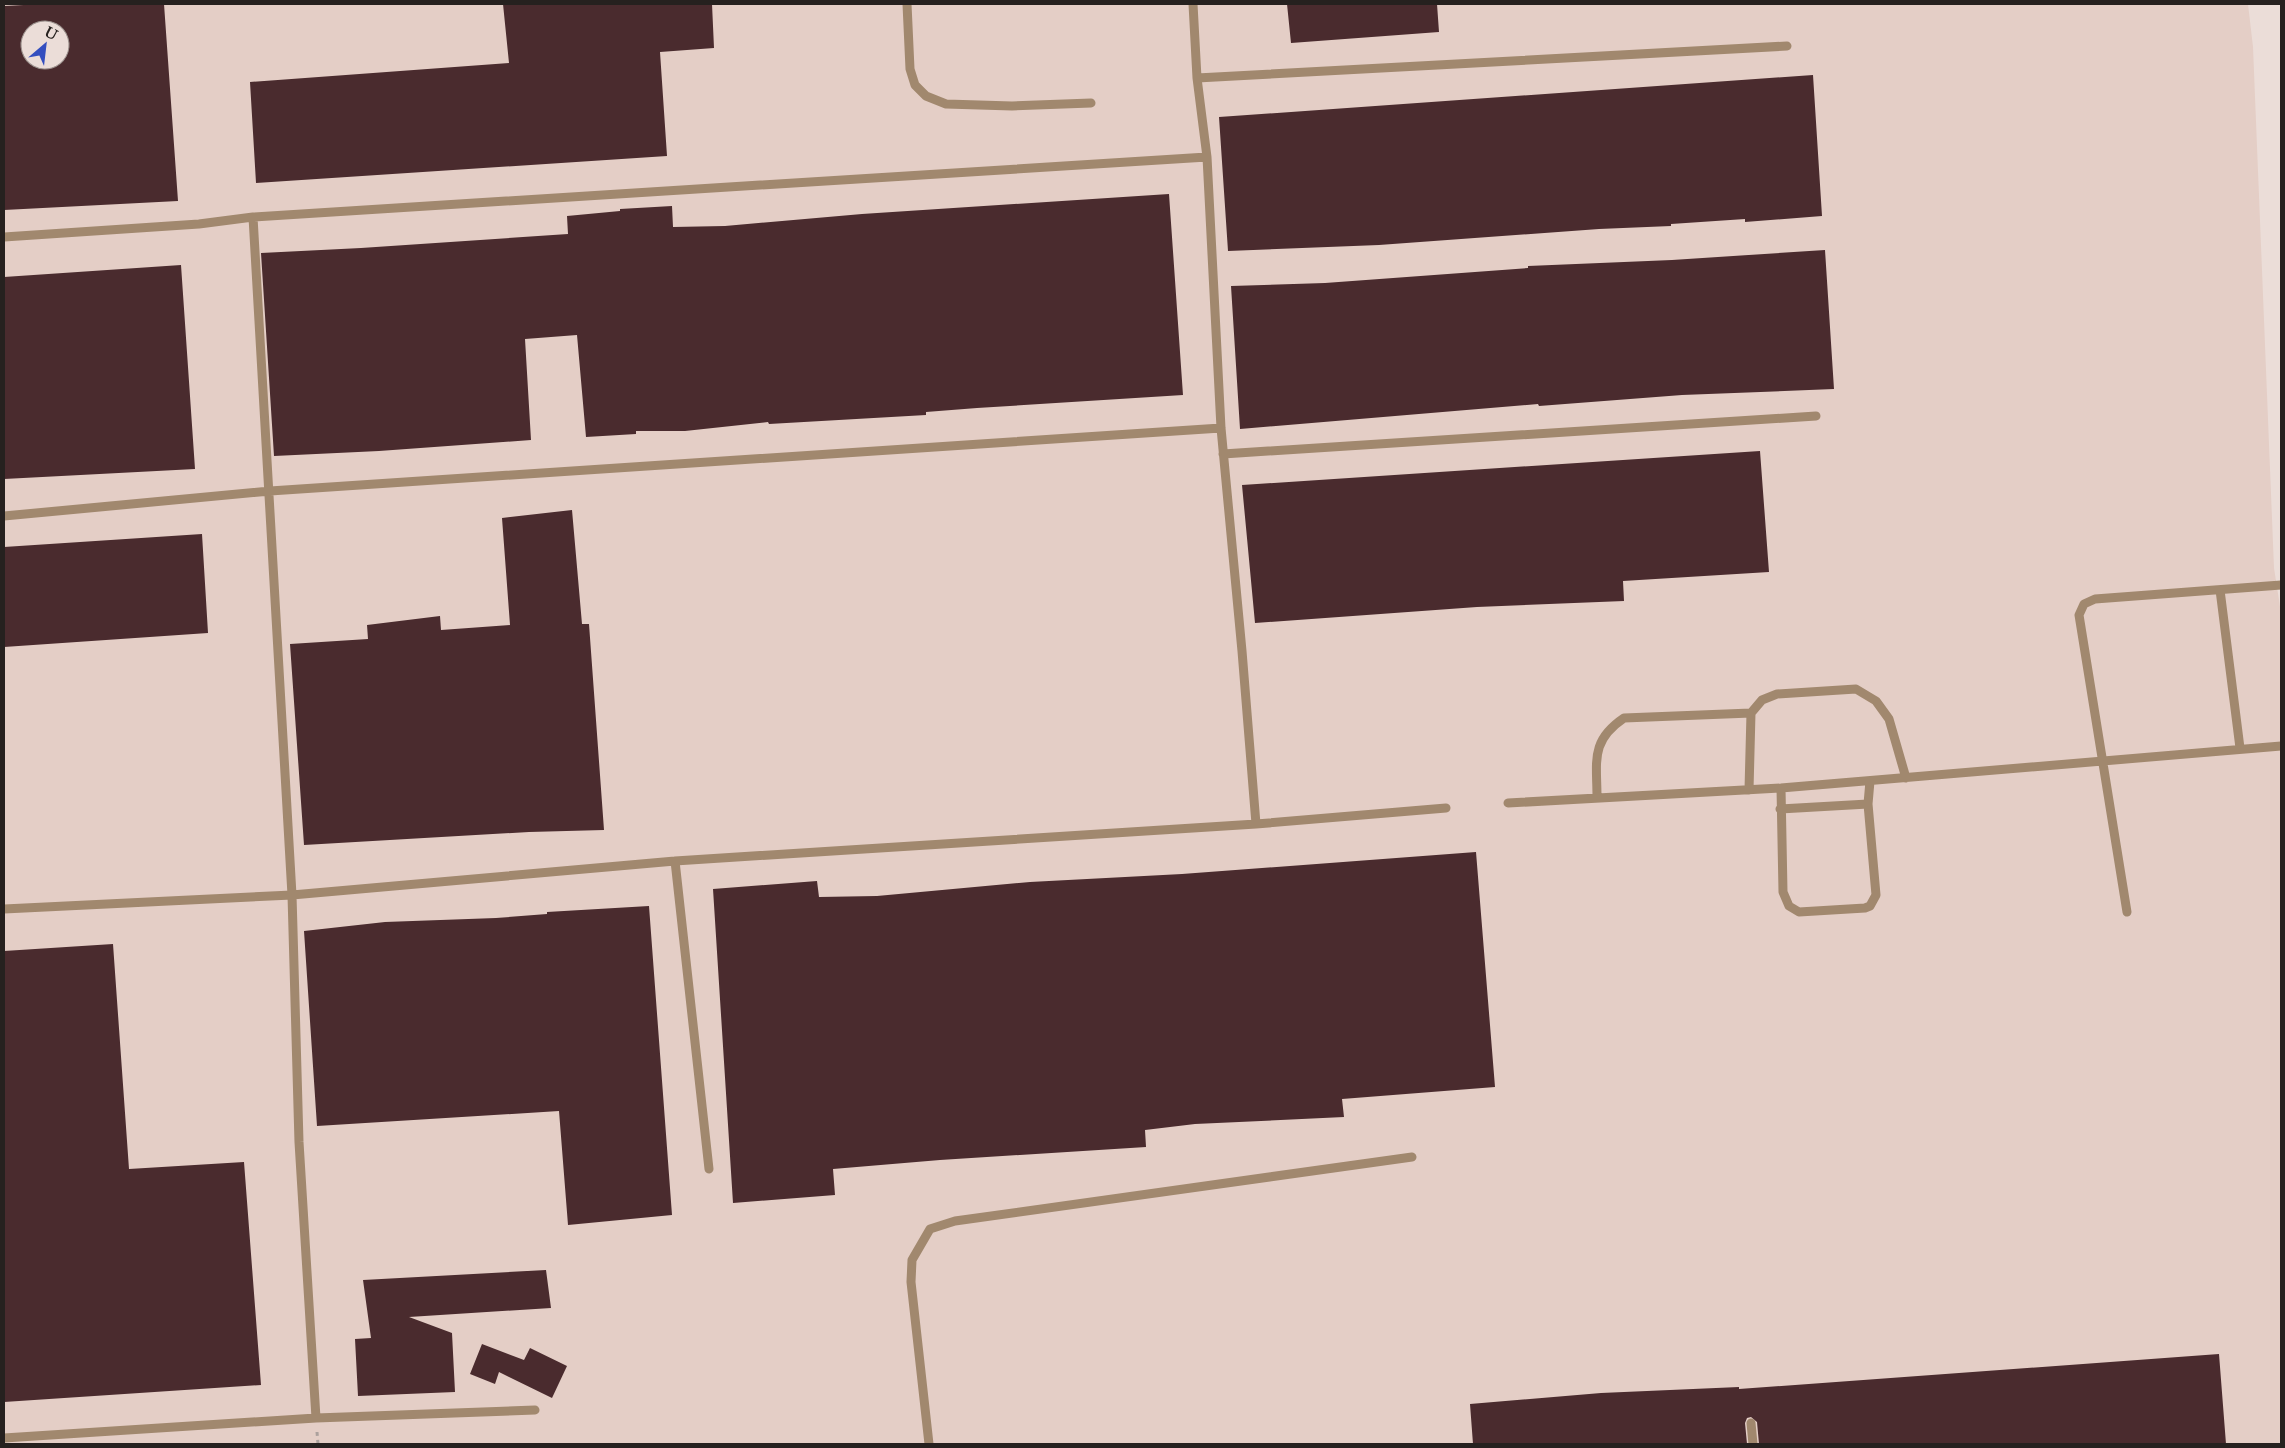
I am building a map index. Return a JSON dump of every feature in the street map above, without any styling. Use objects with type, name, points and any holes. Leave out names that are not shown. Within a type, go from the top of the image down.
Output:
[{"type":"lane","points":[[907,4],[910,69],[915,85],[926,96],[946,104],[1012,106],[1091,103]]},
{"type":"lane","points":[[1192,4],[1197,78],[1207,157],[1223,454],[1256,824]]},
{"type":"lane","points":[[1197,78],[1787,46]]},
{"type":"lane","points":[[4,237],[198,224],[253,217],[1207,157]]},
{"type":"lane","points":[[253,217],[292,895],[300,1142],[316,1418]]},
{"type":"lane","points":[[1223,454],[1816,416]]},
{"type":"lane","points":[[4,516],[270,491],[1221,428]]},
{"type":"lane","points":[[2127,912],[2078,616],[2084,604],[2095,599],[2281,585]]},
{"type":"lane","points":[[2220,590],[2240,748]]},
{"type":"lane","points":[[1749,790],[1752,714],[1762,700],[1777,694],[1856,689],[1876,701],[1889,719],[1906,778]]},
{"type":"lane","points":[[1597,798],[1597,746],[1608,728],[1624,718],[1752,714]]},
{"type":"lane","points":[[1508,803],[1781,788],[2281,746]]},
{"type":"lane","points":[[1781,788],[1783,892],[1789,906],[1799,912],[1855,909],[1870,906],[1876,896],[1868,804],[1870,781]]},
{"type":"lane","points":[[1780,809],[1868,804]]},
{"type":"lane","points":[[4,909],[292,895],[675,861],[1256,824],[1446,808]]},
{"type":"lane","points":[[675,861],[709,1168]]},
{"type":"lane","points":[[929,1444],[911,1282],[912,1260],[930,1229],[955,1221],[1412,1157]]},
{"type":"lane","points":[[4,1438],[316,1418],[535,1410]]},
{"type":"lane","points":[[1752,1423],[1753,1444]]},
{"type":"shaded area","points":[[4,4],[2248,4],[2253,47],[2274,568],[2281,613],[2281,1444],[4,1444]]},
{"type":"building","points":[[43,4],[164,4],[178,201],[4,210],[4,6]]},
{"type":"building","points":[[503,4],[712,4],[714,48],[660,52],[667,156],[256,183],[250,82],[509,63]]},
{"type":"building","points":[[1287,4],[1437,4],[1439,32],[1291,43]]},
{"type":"building","points":[[1813,75],[1822,216],[1745,222],[1745,219],[1671,224],[1671,226],[1599,229],[1379,245],[1228,251],[1219,117]]},
{"type":"building","points":[[1169,194],[1183,395],[977,408],[926,412],[926,415],[769,424],[768,422],[685,431],[636,431],[636,434],[586,437],[577,335],[525,339],[531,440],[379,451],[274,456],[261,253],[568,234],[567,216],[620,211],[620,209],[672,206],[673,227],[725,226],[862,214]]},
{"type":"building","points":[[1825,250],[1834,389],[1682,395],[1539,406],[1538,404],[1240,429],[1231,286],[1325,283],[1528,268],[1528,266],[1672,260]]},
{"type":"building","points":[[181,265],[195,469],[4,479],[4,277]]},
{"type":"building","points":[[1760,451],[1769,572],[1623,581],[1624,601],[1477,607],[1255,623],[1242,485]]},
{"type":"building","points":[[572,510],[582,624],[589,624],[604,830],[529,832],[304,845],[290,644],[368,639],[367,625],[440,616],[441,630],[510,625],[502,518]]},
{"type":"building","points":[[202,534],[208,633],[4,647],[4,547]]},
{"type":"building","points":[[1476,852],[1495,1087],[1342,1099],[1344,1117],[1195,1124],[1145,1130],[1146,1147],[833,1169],[835,1195],[733,1203],[713,889],[817,881],[819,897],[877,896],[1030,882],[1182,874]]},
{"type":"building","points":[[649,906],[672,1215],[568,1225],[559,1111],[317,1126],[304,931],[385,922],[496,918],[547,914],[547,912]]},
{"type":"building","points":[[113,944],[129,1169],[244,1162],[261,1385],[4,1402],[4,951]]},
{"type":"building","points":[[546,1270],[551,1308],[409,1317],[452,1333],[455,1392],[358,1396],[355,1339],[371,1338],[363,1280]]},
{"type":"building","points":[[482,1344],[524,1360],[530,1348],[567,1366],[552,1398],[499,1372],[495,1384],[470,1374]]},
{"type":"building","points":[[2219,1354],[2226,1444],[1759,1444],[1757,1422],[1751,1417],[1747,1418],[1745,1423],[1747,1444],[1473,1444],[1470,1404],[1601,1393],[1739,1387],[1739,1389]]}]
